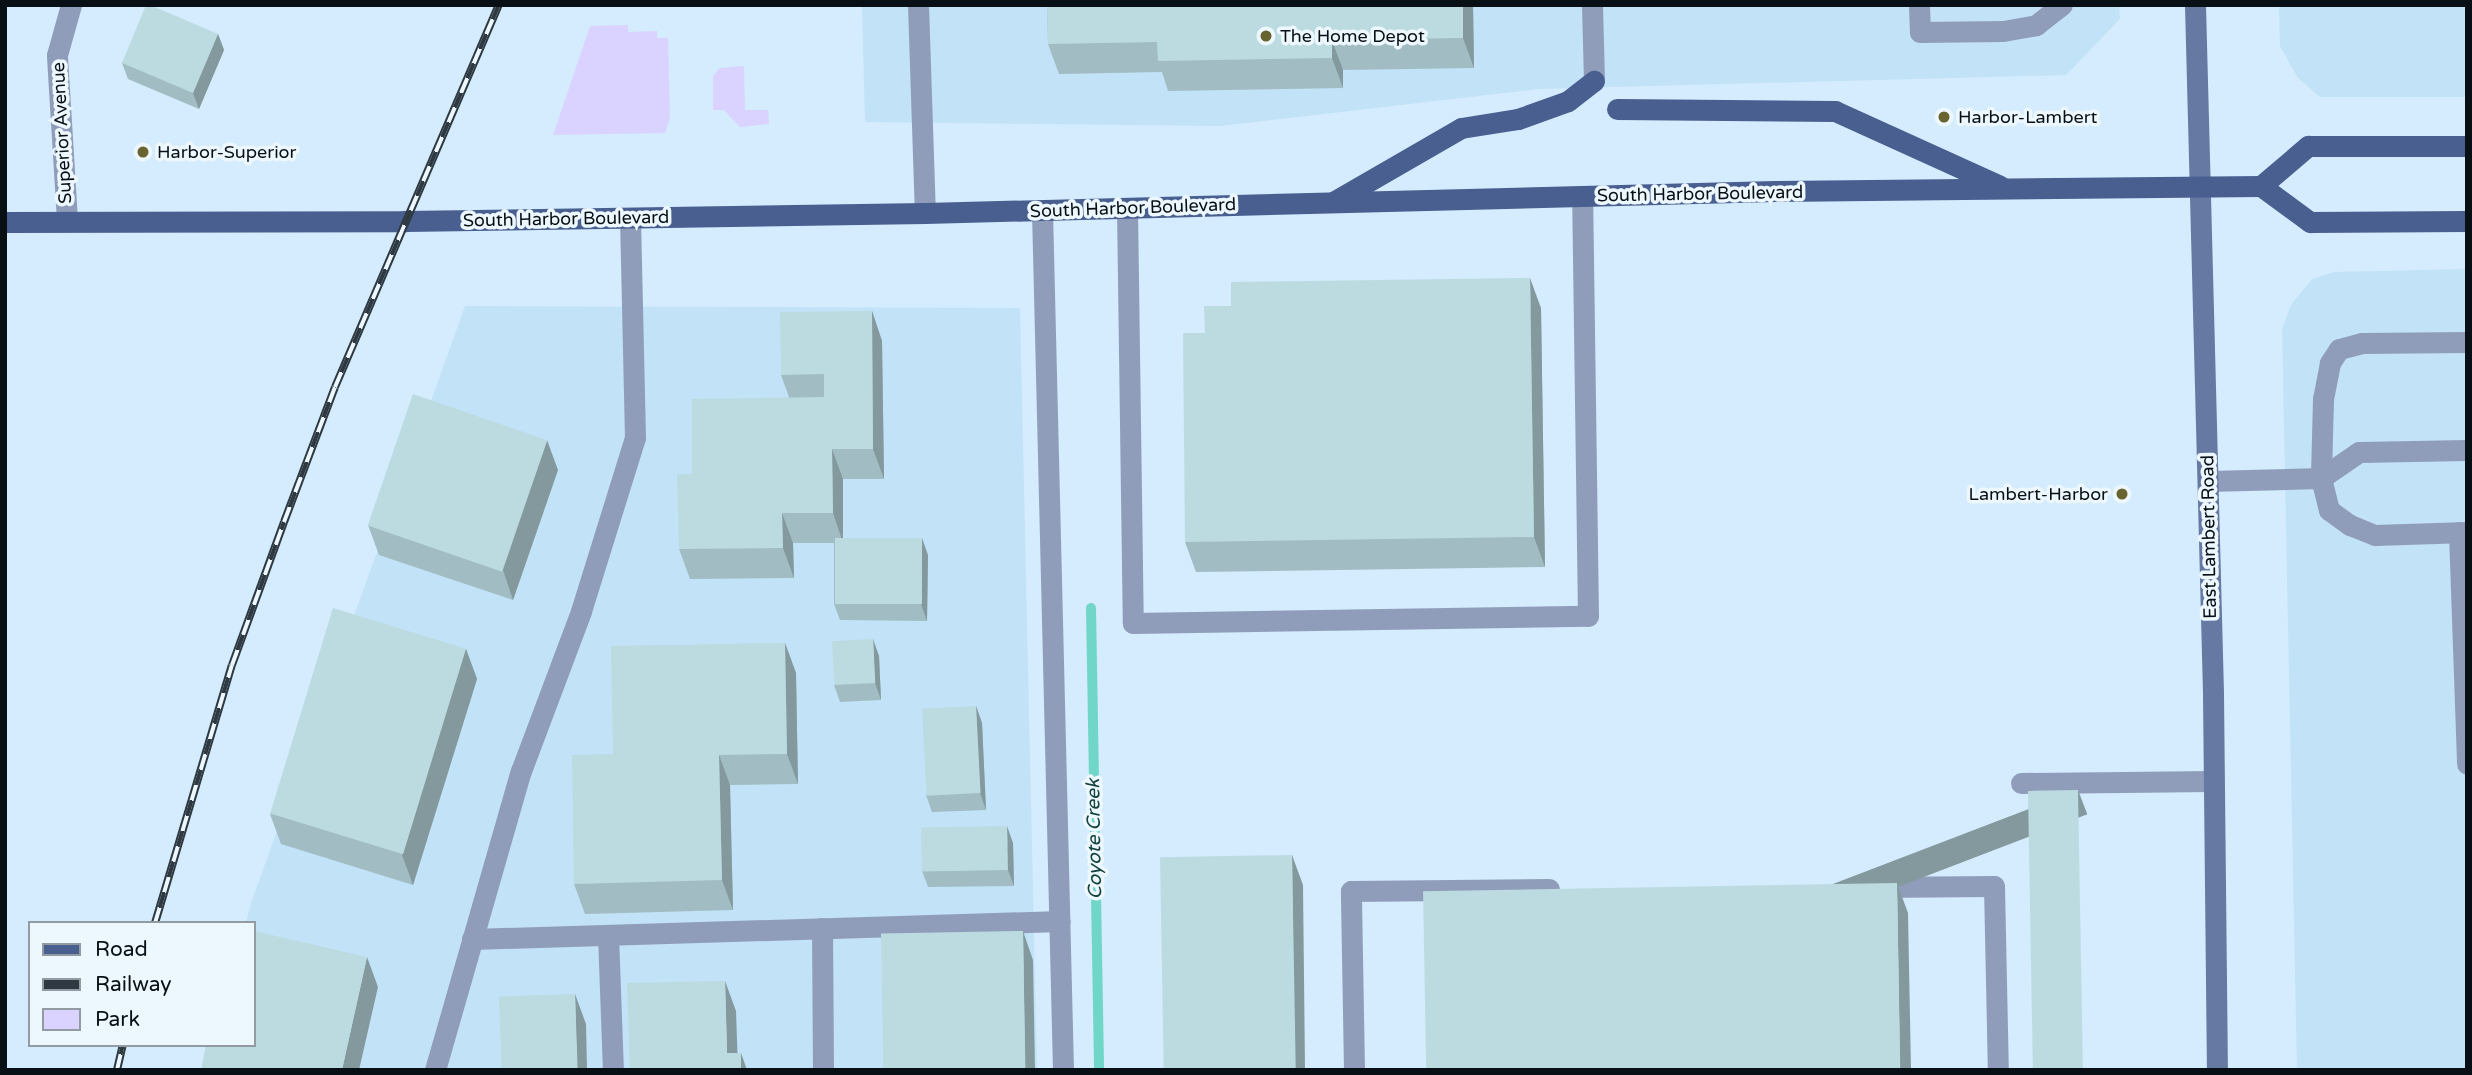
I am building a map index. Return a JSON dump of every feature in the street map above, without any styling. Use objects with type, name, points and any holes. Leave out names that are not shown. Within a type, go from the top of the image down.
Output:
[{"type":"main road","name":"East Lambert Road","points":[[2195,5],[2208,481],[2217,1070]]},
{"type":"main road","points":[[1330,203],[1461,128],[1518,119],[1568,102],[1594,81]]},
{"type":"main road","points":[[1617,109],[1835,111],[2009,190]]},
{"type":"main road","points":[[2467,146],[2308,146],[2261,186],[2310,222],[2467,221]]},
{"type":"main road","name":"South Harbor Boulevard","points":[[5,222],[630,218],[1582,197],[2261,186]]},
{"type":"street","name":"Superior Avenue","points":[[67,220],[57,55],[71,5]]},
{"type":"street","points":[[918,5],[925,213]]},
{"type":"street","points":[[1592,5],[1594,81]]},
{"type":"street","points":[[1919,5],[1920,32],[2003,31],[2036,25],[2062,5]]},
{"type":"street","points":[[1127,208],[1133,623],[1588,617],[1582,197]]},
{"type":"street","points":[[1042,211],[1063,1070]]},
{"type":"street","points":[[435,1070],[521,771],[581,611],[635,438],[630,218]]},
{"type":"street","points":[[2467,342],[2362,343],[2339,349],[2330,363],[2323,399],[2321,478],[2329,510],[2350,525],[2375,535],[2463,532],[2467,764]]},
{"type":"street","points":[[2208,481],[2321,478],[2359,452],[2467,450]]},
{"type":"street","points":[[2021,783],[2213,781]]},
{"type":"street","points":[[1854,887],[1994,886],[1997,1070]]},
{"type":"street","points":[[1354,1070],[1351,891],[1575,889]]},
{"type":"street","points":[[472,939],[1060,921]]},
{"type":"street","points":[[822,928],[823,1070]]},
{"type":"street","points":[[608,934],[613,1070]]},
{"type":"shaded area","points":[[862,5],[2119,5],[2120,19],[2066,75],[1538,89],[1220,126],[865,122]]},
{"type":"shaded area","points":[[2279,5],[2467,5],[2467,97],[2320,97],[2298,78],[2280,46]]},
{"type":"shaded area","points":[[2467,269],[2467,1070],[2297,1070],[2282,329],[2291,305],[2312,279],[2334,272]]},
{"type":"shaded area","points":[[465,306],[1020,308],[1037,1070],[211,1070],[251,1047],[256,1047],[256,921],[246,921]]},
{"type":"green space","points":[[628,25],[628,32],[657,31],[657,38],[668,38],[670,118],[665,133],[553,135],[590,26]]},
{"type":"green space","points":[[744,66],[745,110],[768,110],[769,124],[740,127],[724,110],[713,110],[713,76],[720,68]]},
{"type":"building","points":[[146,5],[218,34],[193,93],[122,63]]},
{"type":"building","points":[[1047,5],[1463,5],[1463,38],[1332,40],[1332,58],[1158,61],[1157,42],[1048,44]]},
{"type":"building","points":[[1530,278],[1534,537],[1185,542],[1183,333],[1205,333],[1204,306],[1231,306],[1231,282]]},
{"type":"building","points":[[872,311],[873,449],[832,449],[833,513],[782,513],[783,548],[679,549],[677,474],[692,474],[692,399],[824,397],[824,374],[781,375],[780,312]]},
{"type":"building","points":[[413,394],[547,440],[502,572],[368,525]]},
{"type":"building","points":[[835,538],[922,538],[922,604],[835,604]]},
{"type":"building","points":[[333,608],[466,649],[403,854],[270,814]]},
{"type":"building","points":[[873,639],[875,683],[834,685],[832,641]]},
{"type":"building","points":[[785,643],[787,754],[719,755],[722,880],[574,884],[572,755],[613,754],[611,646]]},
{"type":"building","points":[[976,706],[981,793],[927,796],[922,709]]},
{"type":"building","points":[[2078,790],[2083,1070],[2033,1070],[2028,791]]},
{"type":"building","points":[[1007,826],[1008,870],[922,871],[921,828]]},
{"type":"building","points":[[1292,855],[1296,1070],[1164,1070],[1160,857]]},
{"type":"building","points":[[1897,883],[1900,1070],[1426,1070],[1423,891]]},
{"type":"building","points":[[256,931],[367,957],[342,1070],[201,1070],[206,1047],[256,1047]]},
{"type":"building","points":[[1023,931],[1025,1070],[883,1070],[881,933]]},
{"type":"building","points":[[725,981],[727,1053],[741,1053],[741,1070],[630,1070],[627,983]]},
{"type":"building","points":[[575,994],[578,1070],[502,1070],[499,997]]},
{"type":"waterway","name":"Coyote Creek","points":[[1091,608],[1099,1070]]},
{"type":"railway","points":[[156,921],[232,665],[284,522],[335,387],[499,5]]},
{"type":"railway","points":[[117,1070],[123,1047]]},
{"type":"place","name":"The Home Depot","points":[[1266,36]]},
{"type":"place","name":"Harbor-Lambert","points":[[1944,117]]},
{"type":"place","name":"Harbor-Superior","points":[[143,152]]},
{"type":"place","name":"Lambert-Harbor","points":[[2122,494]]}]
